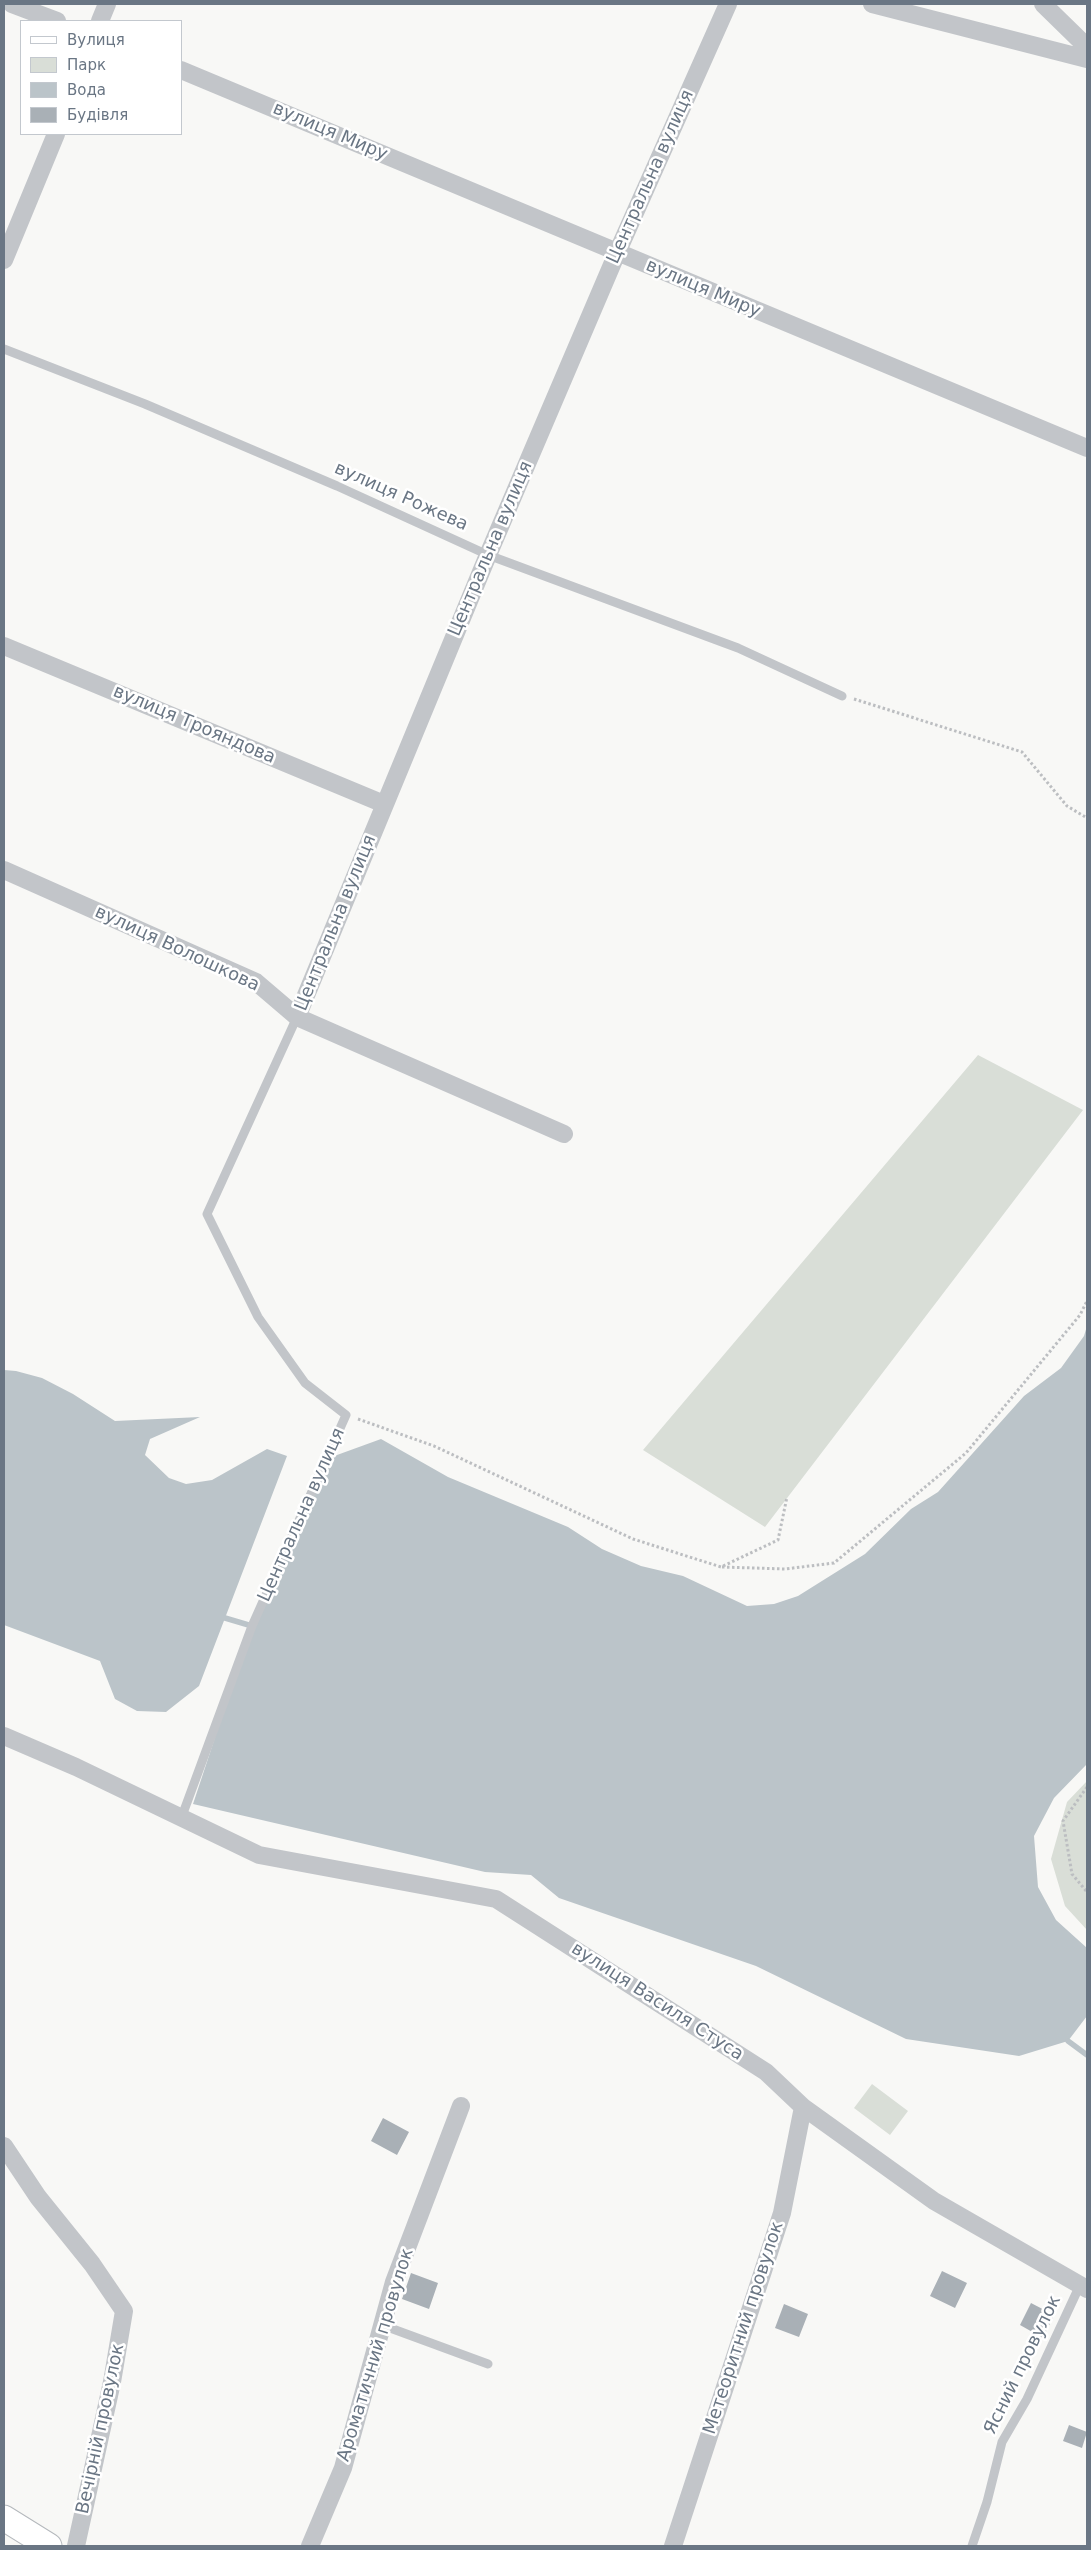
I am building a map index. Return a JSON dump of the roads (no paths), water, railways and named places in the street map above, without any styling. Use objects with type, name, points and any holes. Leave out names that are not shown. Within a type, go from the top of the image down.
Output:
[{"type":"street","points":[[12,4],[54,20]]},
{"type":"street","points":[[100,20],[107,4]]},
{"type":"street","name":"Центральна вулиця","points":[[298,1017],[488,555],[617,253],[728,4]]},
{"type":"street","points":[[872,4],[1087,59]]},
{"type":"street","points":[[1043,4],[1087,47]]},
{"type":"street","name":"вулиця Миру","points":[[182,70],[1087,448]]},
{"type":"street","points":[[4,260],[56,135]]},
{"type":"street","name":"вулиця Трояндова","points":[[4,646],[384,804]]},
{"type":"street","name":"вулиця Волошкова","points":[[4,870],[256,982],[298,1017],[564,1134]]},
{"type":"street","name":"вулиця Василя Стуса","points":[[4,1736],[182,1816],[259,1855],[496,1899],[766,2072],[803,2107],[934,2201],[1084,2287]]},
{"type":"street","name":"Ароматичний провулок","points":[[310,2546],[343,2468],[394,2282],[461,2106]]},
{"type":"street","name":"Метеоритний провулок","points":[[673,2546],[782,2213],[803,2107]]},
{"type":"street","name":"Вечірній провулок","points":[[4,2146],[38,2197],[92,2264],[124,2311],[112,2382],[76,2546]]},
{"type":"street","points":[[4,2518],[49,2546]]},
{"type":"lane","name":"вулиця Рожева","points":[[4,349],[145,404],[337,486],[488,555],[738,648],[842,696]]},
{"type":"lane","name":"Центральна вулиця","points":[[182,1816],[252,1626],[346,1415],[305,1383],[258,1317],[208,1214],[298,1017]]},
{"type":"lane","name":"Ясний провулок","points":[[972,2546],[987,2502],[1002,2442],[1031,2391],[1084,2287]]},
{"type":"lane","points":[[382,2325],[488,2364]]},
{"type":"water","points":[[1087,1326],[1087,1764],[1054,1798],[1034,1836],[1038,1887],[1056,1920],[1087,1948],[1087,2016],[1068,2041],[1019,2056],[906,2039],[756,1966],[559,1898],[531,1875],[485,1872],[193,1804],[252,1626],[326,1459],[381,1439],[448,1477],[568,1527],[602,1549],[641,1566],[683,1576],[747,1606],[774,1604],[798,1596],[865,1554],[911,1509],[938,1492],[1024,1396],[1061,1368],[1084,1336]]},
{"type":"water","points":[[4,1370],[42,1378],[73,1394],[115,1421],[200,1417],[150,1439],[145,1455],[169,1478],[186,1484],[212,1480],[267,1449],[287,1456],[199,1686],[166,1712],[137,1711],[115,1699],[100,1661],[4,1625]]},
{"type":"waterway","points":[[225,1618],[252,1626]]},
{"type":"waterway","points":[[1068,2041],[1087,2055]]}]
